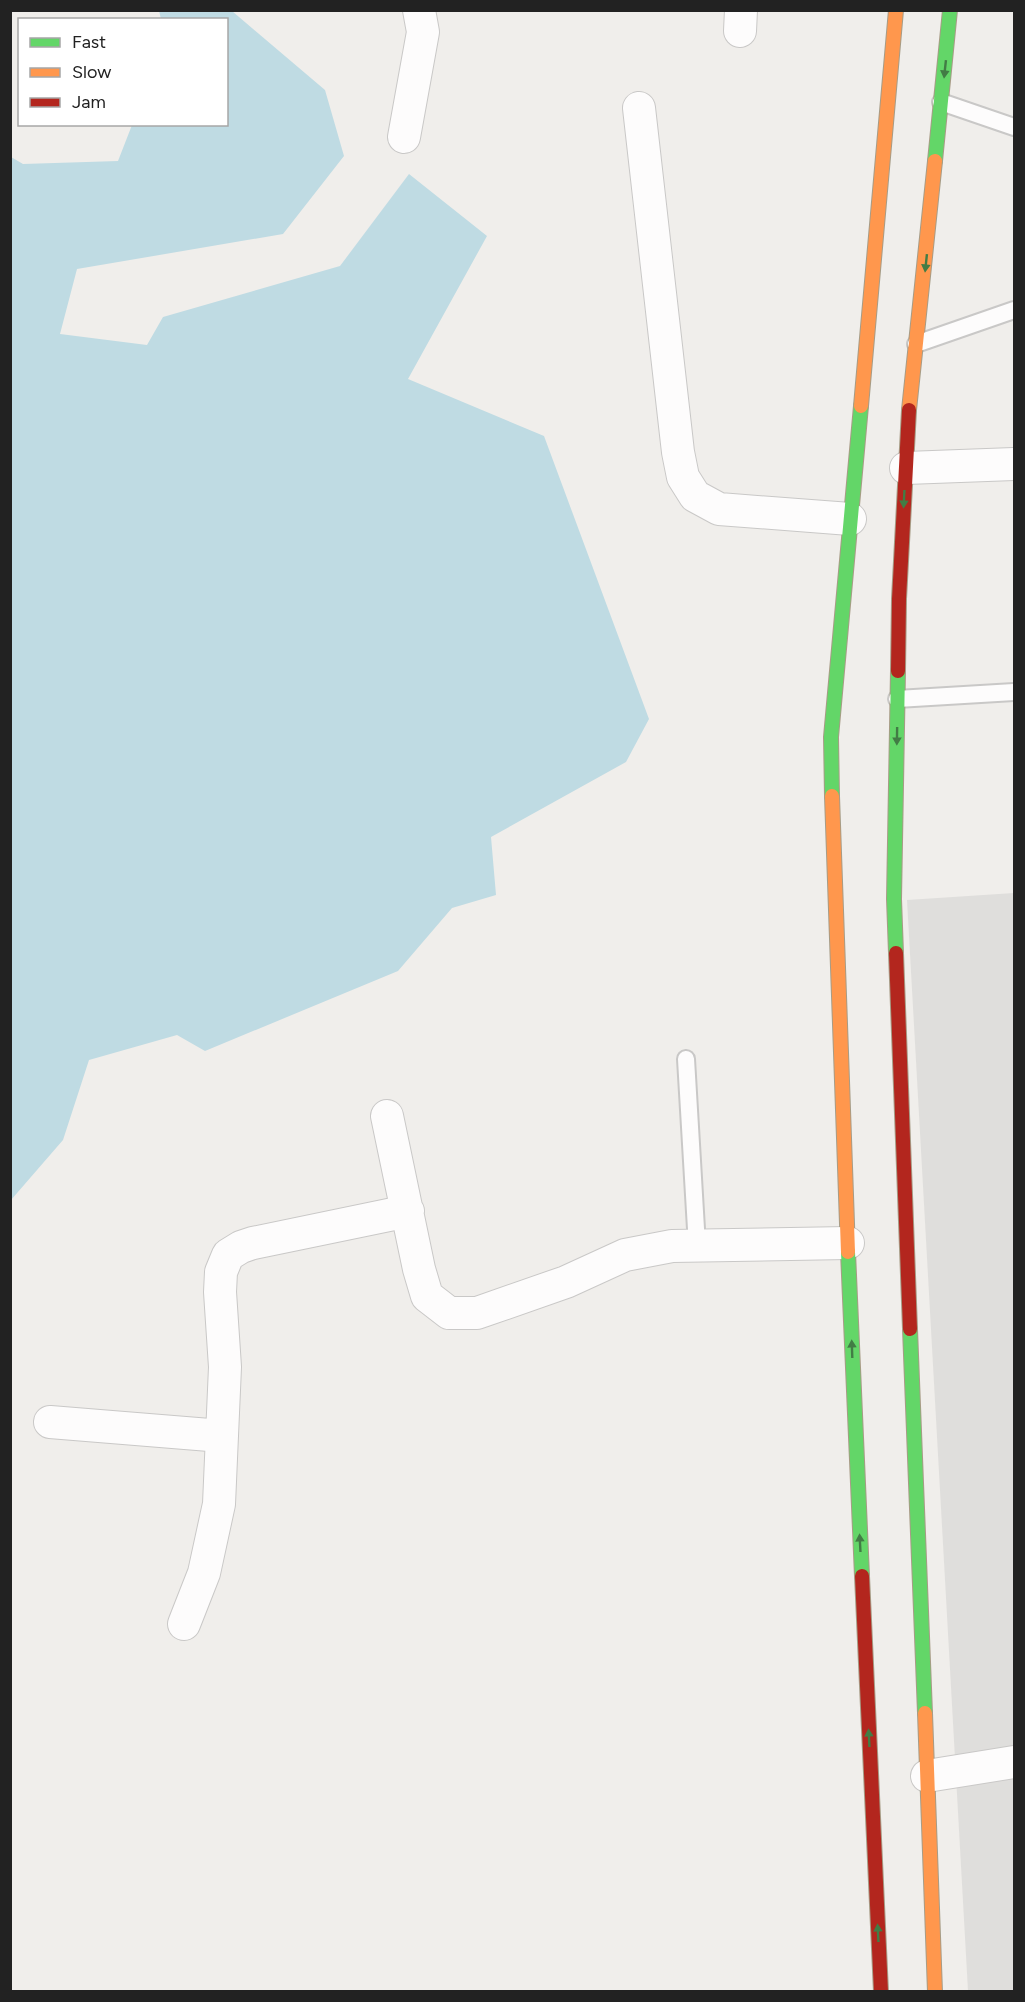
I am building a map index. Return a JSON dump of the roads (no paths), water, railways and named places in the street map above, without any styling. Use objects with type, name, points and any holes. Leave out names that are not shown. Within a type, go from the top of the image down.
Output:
[{"type":"main road","points":[[881,1992],[848,1243],[831,737],[896,10]]},
{"type":"main road","points":[[935,1992],[894,899],[899,599],[908,421],[950,10]]},
{"type":"street","points":[[404,137],[423,32],[419,10]]},
{"type":"street","points":[[639,108],[678,453],[683,477],[695,496],[719,509],[850,519]]},
{"type":"street","points":[[906,468],[1014,464]]},
{"type":"street","points":[[387,1116],[419,1269],[427,1296],[449,1313],[477,1313],[509,1304],[566,1282],[625,1255],[672,1246],[848,1243]]},
{"type":"street","points":[[184,1624],[204,1574],[219,1504],[225,1367],[220,1292],[221,1272],[228,1255],[253,1243],[408,1211]]},
{"type":"street","points":[[50,1422],[222,1436]]},
{"type":"street","points":[[927,1776],[1014,1762]]},
{"type":"lane","points":[[941,102],[1014,127]]},
{"type":"lane","points":[[916,344],[1014,310]]},
{"type":"lane","points":[[897,699],[1014,692]]},
{"type":"lane","points":[[686,1059],[697,1246]]},
{"type":"water","points":[[159,11],[232,11],[325,90],[344,156],[283,234],[77,269],[60,334],[147,345],[163,317],[340,266],[409,174],[487,236],[408,379],[544,436],[649,719],[626,762],[491,837],[496,895],[452,908],[398,971],[205,1051],[177,1035],[89,1060],[63,1140],[11,1200],[11,157],[23,164],[118,161],[132,126],[228,126],[228,18],[161,18]]}]
